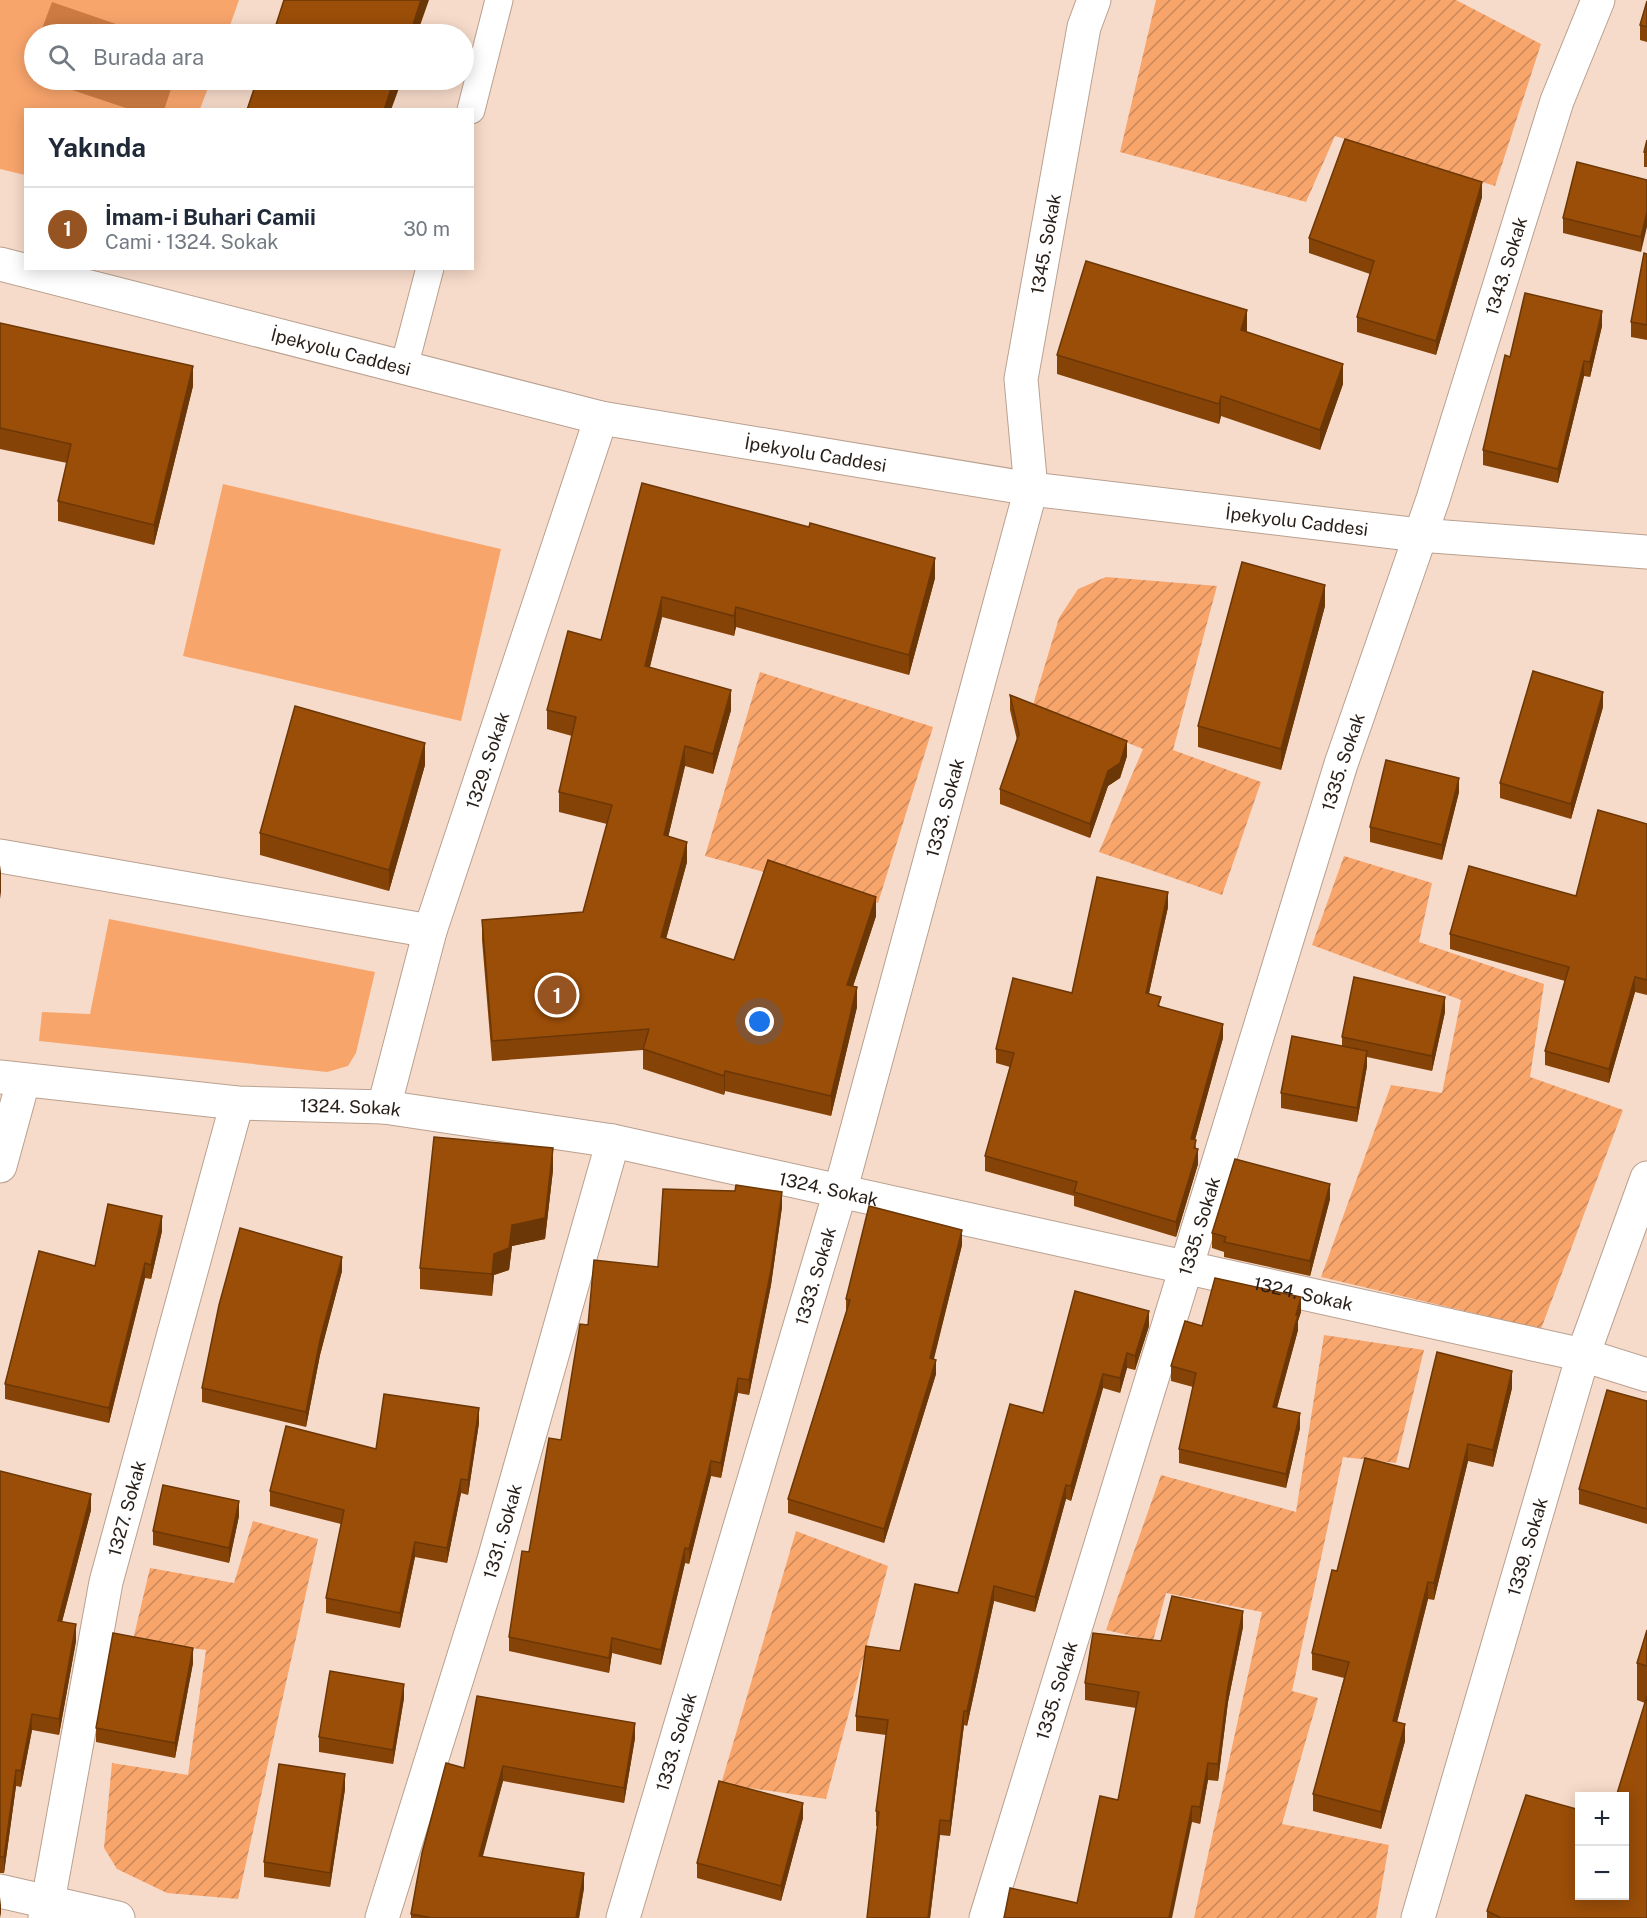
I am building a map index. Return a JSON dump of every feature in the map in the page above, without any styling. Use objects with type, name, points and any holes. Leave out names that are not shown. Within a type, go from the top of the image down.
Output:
[{"type":"street","name":"1345. Sokak","points":[[1031,489],[1021,379],[1084,27],[1094,0]]},
{"type":"street","name":"1343. Sokak","points":[[1419,535],[1433,499],[1557,101],[1598,0]]},
{"type":"street","name":"İpekyolu Caddesi","points":[[0,264],[601,418],[1031,489],[1419,535],[1647,552]]},
{"type":"street","name":"1329. Sokak","points":[[384,1107],[430,931],[601,418]]},
{"type":"street","name":"1333. Sokak","points":[[622,1918],[840,1192],[1031,489]]},
{"type":"street","name":"1335. Sokak","points":[[986,1918],[1188,1269],[1341,764],[1419,535]]},
{"type":"street","points":[[0,856],[430,931]]},
{"type":"street","points":[[0,1166],[12,1079]]},
{"type":"street","name":"1324. Sokak","points":[[12,1079],[237,1103],[384,1107],[613,1141],[1583,1355],[1647,1375]]},
{"type":"street","name":"1327. Sokak","points":[[46,1909],[106,1582],[237,1103]]},
{"type":"street","name":"1331. Sokak","points":[[382,1918],[493,1563],[613,1141]]},
{"type":"street","name":"1339. Sokak","points":[[1418,1918],[1583,1355],[1647,1178]]},
{"type":"street","points":[[0,1891],[46,1909],[118,1918]]},
{"type":"lane","points":[[472,108],[499,0]]},
{"type":"lane","points":[[404,367],[429,270]]},
{"type":"shaded area","points":[[0,0],[239,0],[231,24],[24,24],[24,90],[207,90],[200,108],[24,108],[24,175],[0,169]]},
{"type":"shaded area","points":[[1156,0],[1456,0],[1541,44],[1495,186],[1335,136],[1306,202],[1120,152]]},
{"type":"shaded area","points":[[52,2],[116,24],[44,24]]},
{"type":"shaded area","points":[[72,90],[171,90],[165,108],[126,108]]},
{"type":"shaded area","points":[[223,484],[501,549],[461,721],[183,656]]},
{"type":"shaded area","points":[[1106,577],[1217,586],[1173,750],[1261,782],[1222,895],[1099,852],[1143,749],[1033,705],[1059,618],[1078,589]]},
{"type":"shaded area","points":[[760,672],[933,727],[878,903],[705,856]]},
{"type":"shaded area","points":[[1344,856],[1432,883],[1419,942],[1544,984],[1530,1077],[1623,1110],[1541,1329],[1321,1277],[1391,1085],[1442,1093],[1461,1000],[1312,945]]},
{"type":"shaded area","points":[[109,919],[375,972],[356,1053],[348,1066],[327,1072],[39,1041],[42,1012],[90,1014]]},
{"type":"shaded area","points":[[1324,1335],[1424,1350],[1396,1463],[1343,1457],[1292,1691],[1318,1698],[1282,1824],[1389,1845],[1376,1918],[1194,1918],[1262,1612],[1166,1593],[1153,1641],[1106,1630],[1161,1475],[1296,1512]]},
{"type":"shaded area","points":[[253,1521],[318,1539],[238,1899],[167,1893],[117,1869],[104,1848],[112,1763],[188,1775],[206,1650],[133,1640],[150,1568],[234,1583]]},
{"type":"shaded area","points":[[796,1531],[888,1566],[826,1799],[721,1784]]},
{"type":"building","points":[[284,0],[421,0],[413,24],[276,24]]},
{"type":"building","points":[[1647,1],[1647,27],[1640,25]]},
{"type":"building","points":[[254,90],[391,90],[385,108],[248,108]]},
{"type":"building","points":[[1345,139],[1482,182],[1436,341],[1357,317],[1374,261],[1309,238]]},
{"type":"building","points":[[1577,162],[1647,180],[1647,212],[1641,237],[1563,218]]},
{"type":"building","points":[[1644,253],[1647,254],[1647,325],[1631,322]]},
{"type":"building","points":[[1086,261],[1247,310],[1241,330],[1343,364],[1320,430],[1221,396],[1219,404],[1057,355]]},
{"type":"building","points":[[1525,293],[1602,311],[1590,362],[1584,361],[1558,469],[1483,450],[1505,355],[1510,357]]},
{"type":"building","points":[[0,323],[193,366],[154,525],[58,501],[71,444],[0,428]]},
{"type":"building","points":[[642,483],[809,527],[810,523],[935,558],[909,655],[736,607],[734,616],[662,597],[645,666],[731,690],[713,754],[685,746],[664,835],[687,842],[661,937],[734,960],[768,860],[876,897],[847,985],[857,987],[831,1096],[725,1071],[724,1076],[643,1049],[649,1029],[492,1041],[482,920],[583,912],[612,805],[559,792],[576,717],[547,710],[568,631],[601,640]]},
{"type":"building","points":[[1242,562],[1325,585],[1281,749],[1198,726]]},
{"type":"building","points":[[1533,671],[1603,692],[1571,804],[1500,783]]},
{"type":"building","points":[[1010,695],[1127,741],[1120,763],[1108,771],[1090,824],[1000,789],[1019,734]]},
{"type":"building","points":[[295,706],[425,743],[389,870],[260,833]]},
{"type":"building","points":[[1386,760],[1459,778],[1442,845],[1370,827]]},
{"type":"building","points":[[1598,810],[1647,824],[1647,980],[1635,977],[1609,1069],[1545,1051],[1569,967],[1450,934],[1469,866],[1576,896]]},
{"type":"building","points":[[1097,877],[1168,892],[1146,993],[1161,997],[1158,1006],[1223,1024],[1191,1139],[1196,1140],[1194,1148],[1198,1149],[1176,1222],[1074,1192],[1077,1182],[985,1156],[1014,1053],[996,1049],[1013,978],[1072,993]]},
{"type":"building","points":[[1354,977],[1445,997],[1432,1056],[1342,1037]]},
{"type":"building","points":[[1292,1036],[1367,1051],[1357,1108],[1281,1093]]},
{"type":"building","points":[[434,1137],[553,1148],[545,1218],[512,1225],[509,1248],[494,1254],[492,1274],[420,1268]]},
{"type":"building","points":[[1235,1159],[1330,1184],[1310,1261],[1224,1242],[1226,1237],[1212,1233]]},
{"type":"building","points":[[736,1185],[782,1192],[771,1270],[749,1380],[738,1378],[721,1463],[711,1461],[689,1549],[685,1548],[661,1650],[612,1638],[609,1658],[509,1637],[522,1551],[529,1552],[549,1438],[561,1440],[580,1324],[588,1325],[594,1260],[658,1267],[663,1189],[735,1191]]},
{"type":"building","points":[[108,1204],[162,1216],[151,1265],[145,1263],[109,1408],[5,1384],[39,1251],[95,1266]]},
{"type":"building","points":[[869,1206],[962,1230],[930,1358],[936,1360],[884,1529],[788,1499],[850,1300],[846,1299]]},
{"type":"building","points":[[240,1228],[342,1257],[320,1340],[306,1412],[202,1388],[219,1305]]},
{"type":"building","points":[[1215,1278],[1301,1297],[1273,1407],[1300,1413],[1286,1474],[1179,1449],[1196,1373],[1171,1366],[1185,1321],[1202,1326]]},
{"type":"building","points":[[1075,1291],[1149,1311],[1135,1356],[1127,1353],[1120,1378],[1103,1374],[1071,1486],[1066,1485],[1035,1597],[994,1586],[967,1711],[964,1711],[950,1821],[940,1820],[928,1918],[867,1918],[879,1812],[876,1811],[888,1720],[856,1716],[866,1646],[900,1651],[915,1584],[958,1593],[1010,1404],[1043,1413]]},
{"type":"building","points":[[1437,1352],[1512,1371],[1493,1450],[1468,1444],[1434,1583],[1428,1582],[1393,1721],[1405,1724],[1381,1812],[1313,1794],[1349,1662],[1312,1653],[1332,1570],[1337,1571],[1365,1458],[1409,1469]]},
{"type":"building","points":[[1607,1390],[1647,1401],[1647,1509],[1579,1489]]},
{"type":"building","points":[[384,1394],[479,1408],[468,1480],[461,1479],[447,1548],[415,1542],[400,1613],[326,1598],[344,1510],[270,1491],[286,1426],[376,1449]]},
{"type":"building","points":[[0,1471],[91,1494],[58,1621],[76,1624],[59,1719],[32,1714],[21,1771],[16,1770],[4,1857],[0,1857]]},
{"type":"building","points":[[163,1485],[239,1501],[229,1548],[153,1531]]},
{"type":"building","points":[[1172,1596],[1243,1611],[1228,1686],[1218,1764],[1208,1763],[1200,1807],[1192,1806],[1169,1918],[1004,1918],[1010,1888],[1077,1903],[1100,1796],[1118,1800],[1139,1692],[1085,1683],[1093,1633],[1161,1641]]},
{"type":"building","points":[[1647,1630],[1647,1666],[1637,1663]]},
{"type":"building","points":[[113,1633],[193,1648],[175,1743],[96,1728]]},
{"type":"building","points":[[330,1671],[404,1684],[393,1750],[319,1737]]},
{"type":"building","points":[[477,1696],[635,1723],[624,1788],[503,1766],[479,1856],[584,1873],[576,1918],[432,1918],[411,1914],[422,1853],[446,1763],[464,1768]]},
{"type":"building","points":[[1647,1696],[1647,1918],[1501,1918],[1487,1911],[1526,1795],[1575,1809],[1575,1900],[1629,1900],[1629,1792],[1618,1792]]},
{"type":"building","points":[[279,1764],[345,1774],[330,1873],[264,1862]]},
{"type":"building","points":[[719,1781],[803,1803],[781,1886],[697,1863]]},
{"type":"place","name":"İmam-i Buhari Camii","points":[[557,995]]}]
